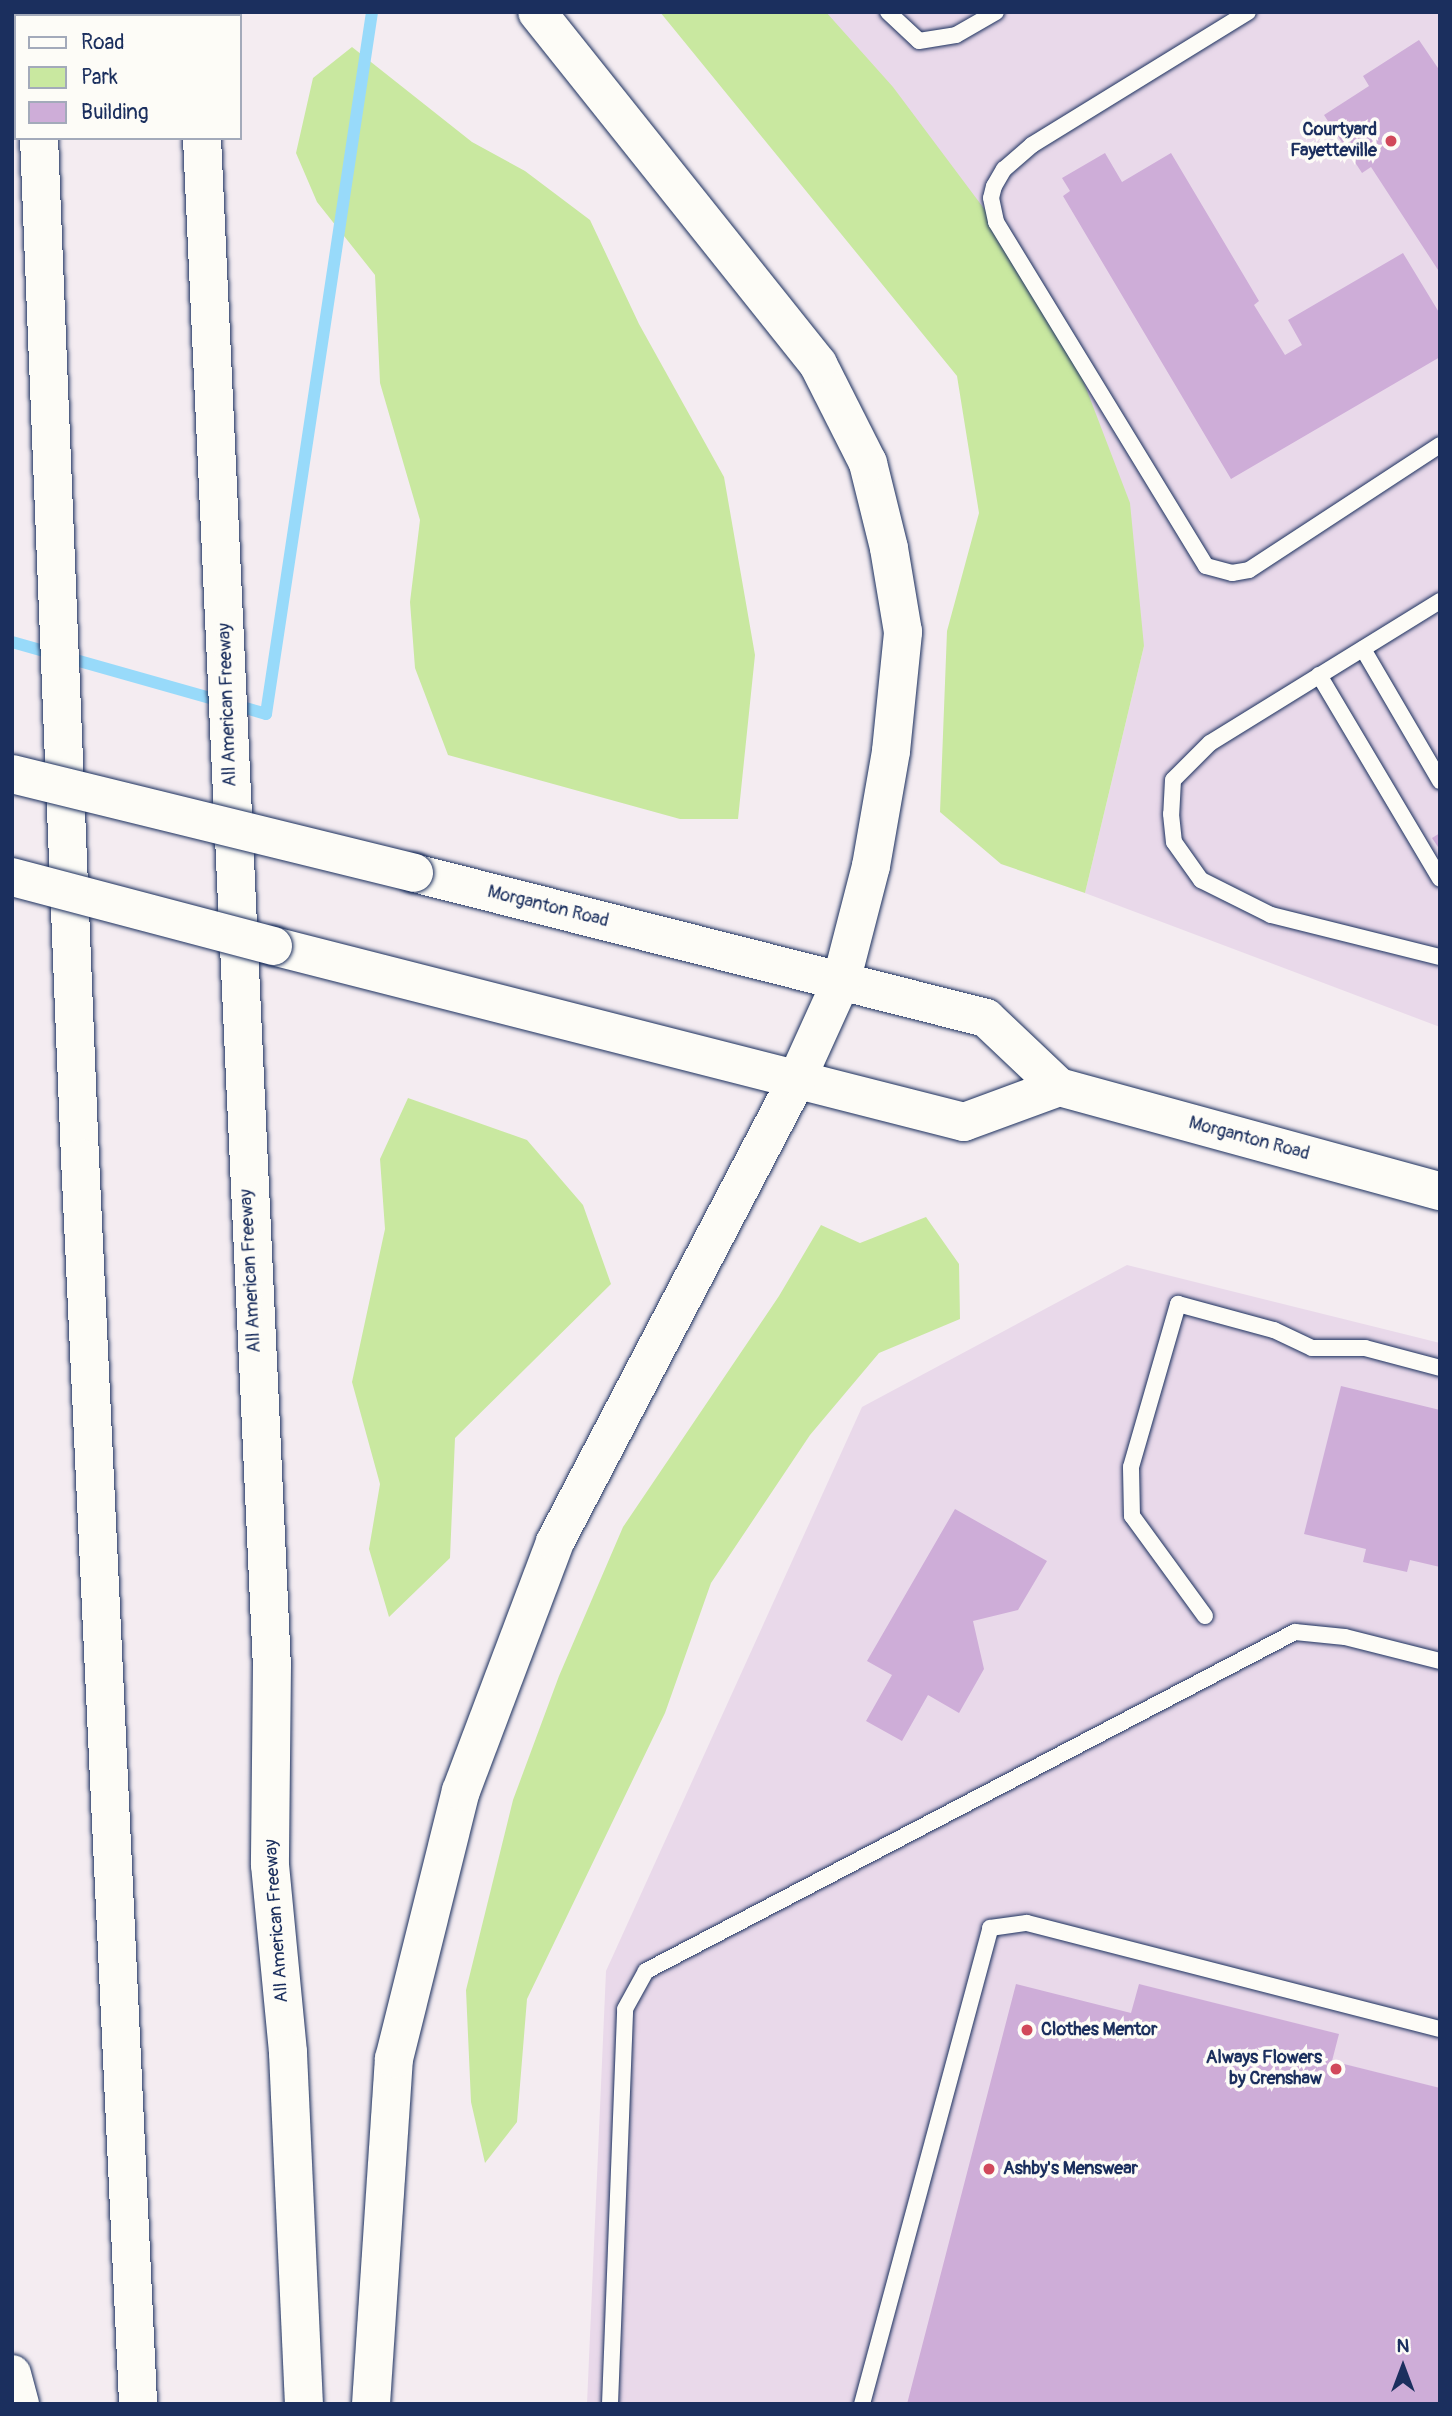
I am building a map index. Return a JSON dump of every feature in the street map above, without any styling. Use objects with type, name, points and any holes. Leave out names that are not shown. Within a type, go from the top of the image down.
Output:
[{"type":"main road","points":[[371,2404],[394,2059],[461,1791],[555,1542],[796,1081],[841,982],[877,828],[903,632],[889,548],[868,463],[818,364],[537,12]]},
{"type":"main road","points":[[39,140],[80,1158],[138,2404]]},
{"type":"main road","name":"All American Freeway","points":[[202,140],[272,1665],[270,1865],[288,2053],[304,2404]]},
{"type":"main road","name":"Morganton Road","points":[[12,774],[986,1018],[1059,1087],[1440,1191]]},
{"type":"main road","points":[[12,877],[379,974],[964,1122],[1059,1087]]},
{"type":"main road","points":[[12,2374],[20,2404]]},
{"type":"lane","points":[[888,12],[896,25],[919,41],[956,35],[996,12]]},
{"type":"lane","points":[[1248,12],[1022,153],[1004,169],[994,186],[990,198],[996,222],[1206,566],[1232,573],[1248,570],[1440,444]]},
{"type":"lane","points":[[1440,601],[1210,743],[1173,780],[1174,842],[1201,880],[1271,915],[1440,957]]},
{"type":"lane","points":[[1363,649],[1440,781]]},
{"type":"lane","points":[[1319,675],[1440,879]]},
{"type":"lane","points":[[1205,1616],[1132,1516],[1131,1467],[1178,1304],[1274,1330],[1312,1348],[1365,1348],[1440,1368]]},
{"type":"lane","points":[[610,2404],[625,2009],[646,1972],[1296,1632],[1345,1637],[1440,1661]]},
{"type":"lane","points":[[862,2404],[990,1928],[1027,1923],[1440,2029]]},
{"type":"shaded area","points":[[826,12],[1440,12],[1440,1027],[1085,893],[1144,646]]},
{"type":"shaded area","points":[[1127,1265],[1440,1343],[1440,2404],[587,2404],[606,1971],[862,1407]]},
{"type":"green space","points":[[660,12],[826,12],[893,87],[1021,258],[1073,354],[1130,503],[1144,646],[1085,893],[1001,864],[940,812],[947,631],[979,513],[957,376]]},
{"type":"green space","points":[[352,47],[472,142],[525,171],[590,220],[639,324],[724,477],[755,655],[738,819],[680,819],[448,755],[415,668],[410,602],[420,520],[380,383],[375,275],[317,202],[296,153],[313,78]]},
{"type":"green space","points":[[408,1098],[527,1140],[583,1205],[611,1284],[455,1438],[450,1558],[389,1617],[369,1549],[380,1484],[352,1382],[385,1229],[380,1159]]},
{"type":"green space","points":[[926,1217],[959,1264],[960,1319],[879,1353],[810,1435],[711,1583],[665,1713],[527,1999],[517,2122],[485,2163],[471,2102],[466,1990],[513,1800],[559,1676],[623,1527],[779,1296],[821,1225],[860,1243]]},
{"type":"building","name":"Courtyard Fayetteville","points":[[1419,40],[1440,71],[1440,273],[1371,167],[1362,173],[1324,115],[1369,86],[1363,76]]},
{"type":"building","points":[[1105,153],[1122,182],[1171,153],[1259,301],[1254,305],[1285,355],[1302,345],[1288,320],[1403,253],[1440,314],[1440,357],[1231,479],[1063,196],[1070,191],[1062,178]]},
{"type":"building","points":[[1440,833],[1440,850],[1432,838]]},
{"type":"building","points":[[1341,1386],[1440,1410],[1440,1567],[1410,1560],[1407,1572],[1363,1562],[1366,1549],[1304,1534]]},
{"type":"building","points":[[955,1509],[1047,1561],[1018,1610],[973,1621],[984,1669],[959,1713],[928,1695],[902,1741],[866,1721],[892,1675],[867,1661]]},
{"type":"building","points":[[1016,1984],[1131,2013],[1139,1984],[1339,2034],[1332,2061],[1440,2088],[1440,2404],[907,2404]]},
{"type":"waterway","points":[[12,642],[266,714],[372,12]]},
{"type":"place","name":"Courtyard Fayetteville","points":[[1391,141]]},
{"type":"place","name":"Clothes Mentor","points":[[1027,2030]]},
{"type":"place","name":"Always Flowers by Crenshaw","points":[[1336,2069]]},
{"type":"place","name":"Ashby's Menswear","points":[[989,2169]]}]
